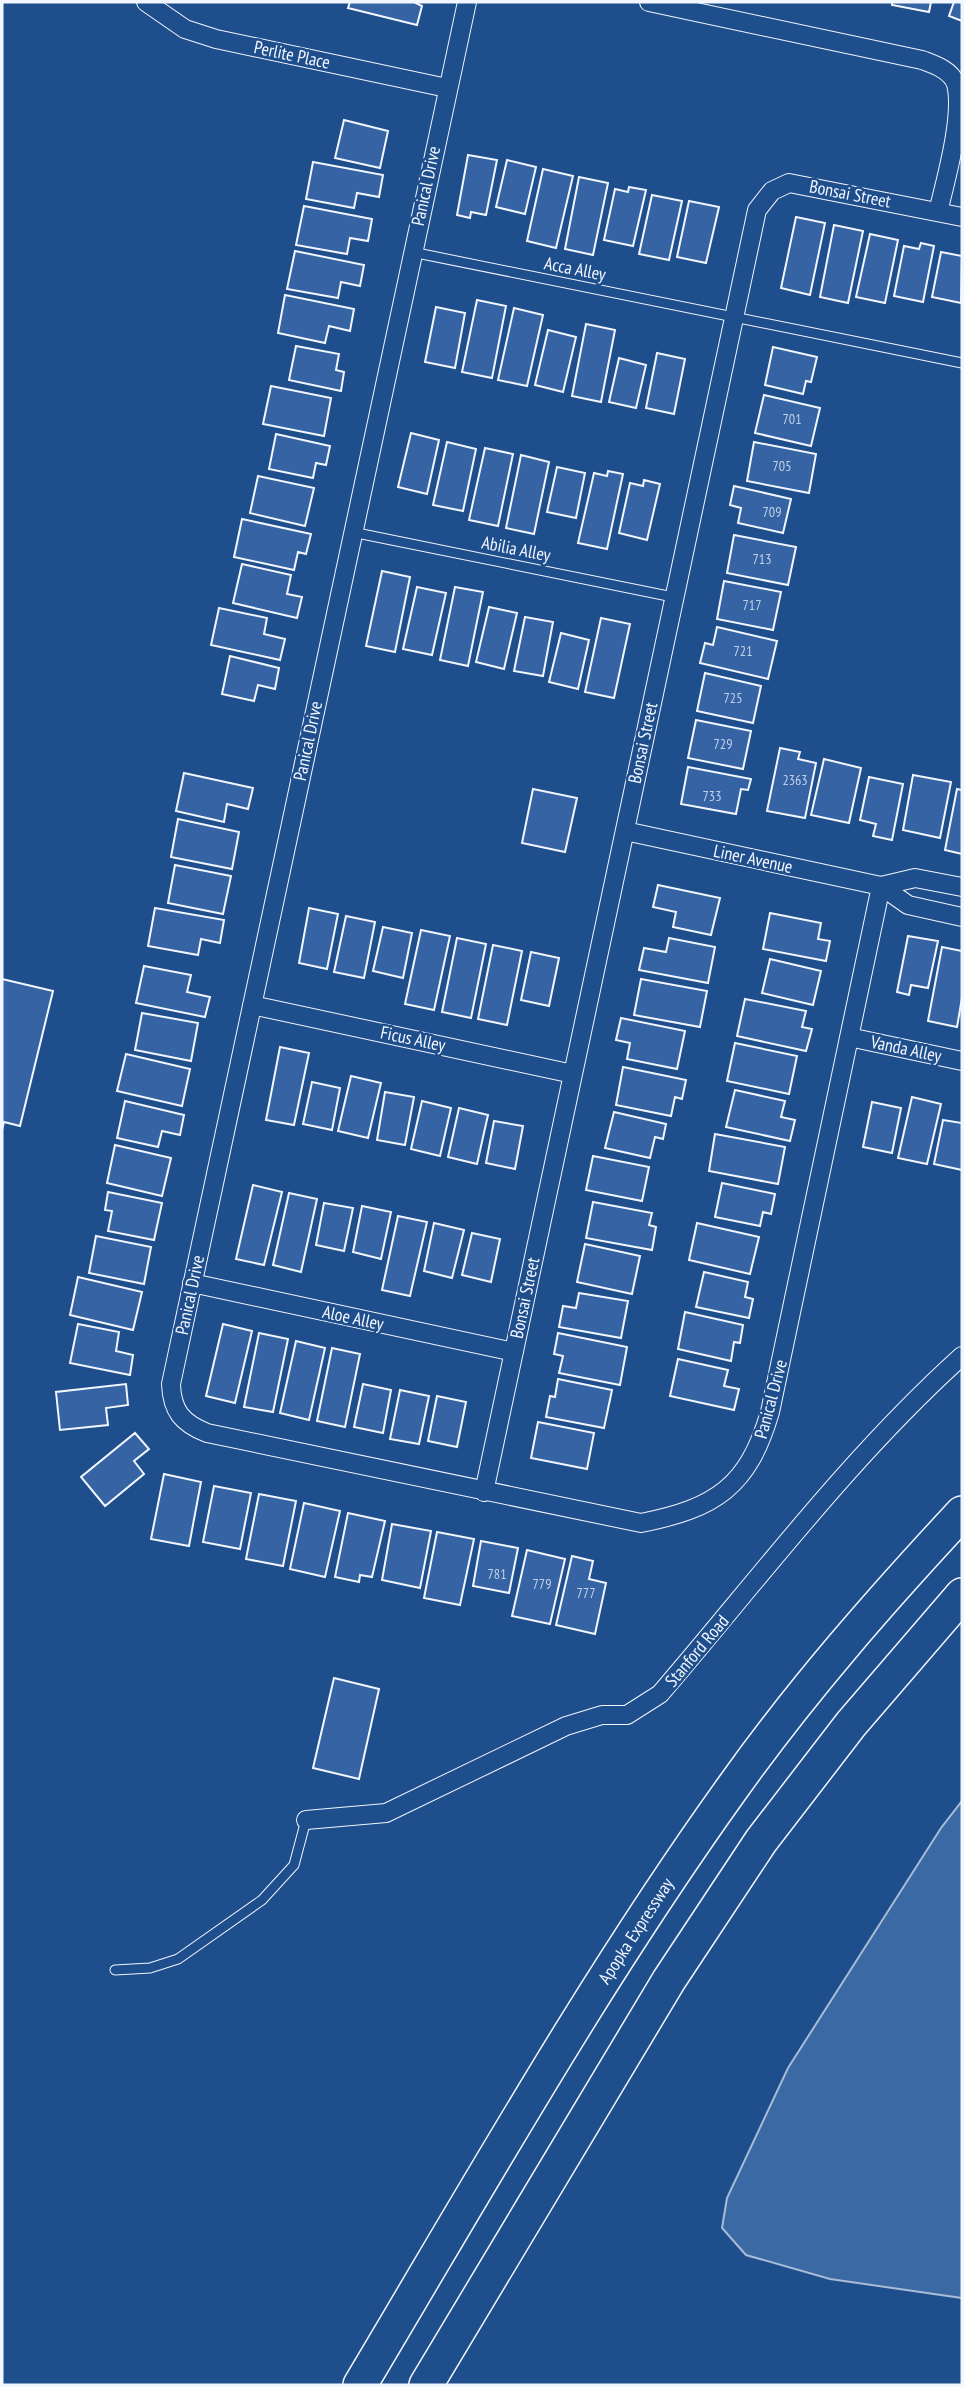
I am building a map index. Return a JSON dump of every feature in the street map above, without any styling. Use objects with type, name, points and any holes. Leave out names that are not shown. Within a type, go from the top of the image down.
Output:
[{"type":"highway","name":"Apopka Expressway","points":[[360,2385],[555,2060],[653,1903],[704,1828],[808,1689],[898,1582],[962,1513]]},
{"type":"highway","points":[[426,2385],[669,1980],[761,1841],[851,1724],[962,1595]]},
{"type":"street","name":"Perlite Place","points":[[146,2],[185,29],[216,38],[447,88]]},
{"type":"street","name":"Panical Drive","points":[[467,2],[171,1384],[176,1412],[188,1425],[207,1433],[641,1523],[703,1507],[729,1488],[751,1462],[770,1412],[881,886]]},
{"type":"street","points":[[649,2],[922,60],[941,67],[956,82],[962,107],[938,212]]},
{"type":"street","name":"Bonsai Street","points":[[484,1492],[757,210],[772,191],[789,183],[811,185],[962,217]]},
{"type":"street","name":"Liner Avenue","points":[[625,831],[881,886],[908,905],[962,917]]},
{"type":"street","name":"Liner Avenue","points":[[881,886],[915,878],[962,887]]},
{"type":"street","name":"Ficus Alley","points":[[252,1004],[573,1074]]},
{"type":"street","name":"Vanda Alley","points":[[849,1037],[962,1061]]},
{"type":"street","name":"Aloe Alley","points":[[192,1283],[514,1352]]},
{"type":"street","name":"Stanford Road","points":[[306,1821],[386,1813],[566,1726],[602,1715],[627,1715],[660,1694],[838,1484],[962,1356]]},
{"type":"lane","name":"Acca Alley","points":[[412,252],[962,363]]},
{"type":"lane","name":"Abilia Alley","points":[[352,532],[673,597]]},
{"type":"lane","points":[[115,1970],[150,1968],[178,1959],[262,1900],[294,1865],[306,1821]]},
{"type":"water","points":[[962,1801],[962,2298],[830,2279],[746,2255],[722,2228],[727,2198],[788,2068],[941,1828]]},
{"type":"building","points":[[350,2],[414,2],[422,6],[417,25],[348,8]]},
{"type":"building","points":[[892,2],[931,2],[929,12],[892,5]]},
{"type":"building","points":[[954,2],[962,2],[962,21],[949,16]]},
{"type":"building","points":[[344,120],[388,131],[380,168],[335,158]]},
{"type":"building","points":[[468,155],[497,160],[486,215],[471,212],[470,218],[457,215]]},
{"type":"building","points":[[507,160],[536,167],[525,214],[496,207]]},
{"type":"building","points":[[313,162],[383,175],[379,197],[357,193],[354,208],[306,199]]},
{"type":"building","points":[[543,169],[573,176],[556,248],[527,241]]},
{"type":"building","points":[[579,177],[608,183],[593,255],[565,249]]},
{"type":"building","points":[[629,187],[646,190],[633,246],[604,240],[615,189],[628,192]]},
{"type":"building","points":[[652,195],[682,201],[669,260],[639,254]]},
{"type":"building","points":[[689,201],[719,207],[706,263],[677,257]]},
{"type":"building","points":[[304,206],[372,219],[368,241],[350,238],[347,254],[296,245]]},
{"type":"building","points":[[796,217],[825,223],[810,295],[781,288]]},
{"type":"building","points":[[834,225],[863,231],[848,303],[820,297]]},
{"type":"building","points":[[870,234],[898,240],[885,303],[856,297]]},
{"type":"building","points":[[921,243],[934,246],[923,302],[894,296],[904,246],[919,249]]},
{"type":"building","points":[[295,251],[364,265],[360,286],[341,282],[338,298],[287,289]]},
{"type":"building","points":[[941,252],[962,256],[961,303],[932,297]]},
{"type":"building","points":[[285,295],[354,309],[350,331],[329,326],[325,343],[278,333]]},
{"type":"building","points":[[477,300],[506,306],[492,378],[462,372]]},
{"type":"building","points":[[436,307],[465,313],[455,368],[425,362]]},
{"type":"building","points":[[514,308],[543,315],[527,386],[498,380]]},
{"type":"building","points":[[586,324],[615,330],[601,402],[572,396]]},
{"type":"building","points":[[548,330],[576,337],[563,392],[535,385]]},
{"type":"building","points":[[296,346],[339,354],[336,370],[344,372],[341,391],[289,380]]},
{"type":"building","points":[[773,347],[817,357],[811,382],[806,381],[803,394],[765,385]]},
{"type":"building","points":[[657,353],[685,359],[674,414],[646,408]]},
{"type":"building","points":[[619,358],[646,365],[636,408],[609,402]]},
{"type":"building","points":[[271,386],[331,398],[324,436],[263,424]]},
{"type":"building","points":[[764,395],[820,408],[811,446],[755,433]]},
{"type":"building","points":[[411,433],[439,440],[427,494],[398,487]]},
{"type":"building","points":[[276,434],[330,446],[326,465],[316,463],[313,478],[269,469]]},
{"type":"building","points":[[447,442],[476,449],[463,511],[433,505]]},
{"type":"building","points":[[754,442],[816,454],[809,493],[747,481]]},
{"type":"building","points":[[485,448],[513,454],[498,526],[469,520]]},
{"type":"building","points":[[521,455],[549,462],[534,534],[506,528]]},
{"type":"building","points":[[557,467],[585,473],[576,518],[547,512]]},
{"type":"building","points":[[608,471],[623,474],[607,549],[578,543],[594,473],[607,476]]},
{"type":"building","points":[[258,476],[314,488],[305,526],[250,513]]},
{"type":"building","points":[[644,480],[660,484],[647,540],[619,533],[630,483],[643,486]]},
{"type":"building","points":[[734,486],[791,499],[783,533],[738,523],[741,508],[730,505]]},
{"type":"building","points":[[242,519],[311,534],[306,554],[298,552],[294,570],[234,557]]},
{"type":"building","points":[[734,535],[796,547],[788,585],[727,573]]},
{"type":"building","points":[[242,564],[291,575],[287,594],[302,597],[297,618],[233,603]]},
{"type":"building","points":[[382,571],[410,577],[395,652],[366,646]]},
{"type":"building","points":[[724,581],[781,592],[773,630],[717,619]]},
{"type":"building","points":[[417,587],[446,593],[432,655],[403,649]]},
{"type":"building","points":[[455,587],[483,592],[468,666],[440,660]]},
{"type":"building","points":[[489,607],[517,613],[504,669],[476,662]]},
{"type":"building","points":[[219,608],[267,618],[264,634],[285,639],[280,660],[211,645]]},
{"type":"building","points":[[525,617],[553,622],[543,676],[514,671]]},
{"type":"building","points":[[601,618],[630,624],[614,698],[585,692]]},
{"type":"building","points":[[717,627],[777,641],[768,679],[700,663],[705,643],[713,645]]},
{"type":"building","points":[[561,633],[589,640],[578,689],[549,682]]},
{"type":"building","points":[[230,656],[279,668],[275,689],[258,685],[254,701],[222,694]]},
{"type":"building","points":[[705,673],[761,686],[753,723],[697,711]]},
{"type":"building","points":[[696,720],[751,731],[743,769],[688,758]]},
{"type":"building","points":[[780,748],[800,752],[798,759],[816,763],[805,818],[767,811]]},
{"type":"building","points":[[824,759],[861,768],[849,823],[811,815]]},
{"type":"building","points":[[688,767],[751,779],[748,790],[741,789],[736,814],[681,804]]},
{"type":"building","points":[[184,773],[253,788],[248,809],[227,804],[224,822],[176,811]]},
{"type":"building","points":[[913,775],[951,782],[940,838],[903,830]]},
{"type":"building","points":[[869,777],[903,784],[892,840],[873,836],[876,824],[860,820]]},
{"type":"building","points":[[533,789],[577,798],[565,852],[522,843]]},
{"type":"building","points":[[957,789],[962,790],[962,854],[945,850]]},
{"type":"building","points":[[178,819],[239,832],[232,869],[171,857]]},
{"type":"building","points":[[175,865],[231,876],[223,914],[168,903]]},
{"type":"building","points":[[658,885],[720,898],[711,935],[673,927],[676,912],[653,907]]},
{"type":"building","points":[[155,908],[224,920],[220,943],[201,939],[198,955],[148,946]]},
{"type":"building","points":[[309,908],[338,914],[327,969],[299,963]]},
{"type":"building","points":[[770,913],[821,923],[818,939],[830,941],[826,961],[763,949]]},
{"type":"building","points":[[346,916],[375,922],[364,978],[334,972]]},
{"type":"building","points":[[383,927],[412,933],[403,978],[373,971]]},
{"type":"building","points":[[421,930],[450,936],[434,1010],[405,1004]]},
{"type":"building","points":[[908,936],[938,941],[928,988],[911,985],[909,995],[897,992]]},
{"type":"building","points":[[457,938],[486,944],[471,1018],[442,1012]]},
{"type":"building","points":[[669,938],[715,947],[708,983],[639,970],[644,948],[666,952]]},
{"type":"building","points":[[493,945],[522,951],[507,1025],[478,1019]]},
{"type":"building","points":[[942,947],[962,951],[962,998],[957,1027],[928,1021]]},
{"type":"building","points":[[531,952],[559,958],[549,1006],[521,1000]]},
{"type":"building","points":[[770,959],[821,971],[813,1005],[762,993]]},
{"type":"building","points":[[144,966],[191,975],[187,992],[210,997],[205,1017],[136,1003]]},
{"type":"building","points":[[2,979],[53,991],[20,1126],[4,1122],[2,1130]]},
{"type":"building","points":[[641,979],[707,991],[700,1027],[634,1015]]},
{"type":"building","points":[[745,999],[806,1011],[802,1027],[812,1029],[806,1051],[737,1036]]},
{"type":"building","points":[[142,1013],[198,1023],[191,1061],[135,1050]]},
{"type":"building","points":[[621,1018],[685,1031],[677,1069],[627,1059],[630,1043],[616,1040]]},
{"type":"building","points":[[735,1043],[797,1056],[789,1094],[727,1081]]},
{"type":"building","points":[[280,1047],[309,1053],[294,1125],[266,1120]]},
{"type":"building","points":[[126,1054],[190,1069],[182,1106],[117,1091]]},
{"type":"building","points":[[623,1067],[686,1080],[682,1099],[675,1097],[671,1116],[616,1105]]},
{"type":"building","points":[[351,1076],[381,1083],[368,1138],[338,1131]]},
{"type":"building","points":[[312,1082],[340,1088],[332,1130],[303,1124]]},
{"type":"building","points":[[735,1090],[785,1101],[781,1117],[795,1120],[790,1141],[726,1127]]},
{"type":"building","points":[[385,1092],[414,1097],[405,1145],[377,1140]]},
{"type":"building","points":[[912,1097],[941,1104],[927,1164],[898,1158]]},
{"type":"building","points":[[125,1101],[184,1115],[180,1135],[162,1131],[158,1147],[117,1138]]},
{"type":"building","points":[[422,1101],[451,1108],[440,1156],[411,1149]]},
{"type":"building","points":[[872,1102],[901,1108],[892,1153],[863,1147]]},
{"type":"building","points":[[459,1108],[488,1115],[477,1164],[448,1157]]},
{"type":"building","points":[[614,1112],[666,1124],[663,1139],[655,1137],[650,1158],[605,1148]]},
{"type":"building","points":[[943,1120],[962,1123],[962,1170],[934,1164]]},
{"type":"building","points":[[494,1121],[523,1126],[515,1169],[486,1163]]},
{"type":"building","points":[[715,1134],[785,1147],[778,1184],[709,1171]]},
{"type":"building","points":[[115,1145],[171,1158],[162,1196],[107,1183]]},
{"type":"building","points":[[593,1156],[649,1167],[642,1201],[586,1190]]},
{"type":"building","points":[[722,1183],[775,1194],[771,1214],[763,1212],[760,1226],[715,1217]]},
{"type":"building","points":[[253,1185],[282,1192],[264,1265],[236,1259]]},
{"type":"building","points":[[108,1192],[162,1203],[154,1240],[108,1231],[112,1211],[105,1210]]},
{"type":"building","points":[[289,1193],[317,1199],[301,1272],[273,1265]]},
{"type":"building","points":[[593,1202],[652,1213],[649,1225],[656,1227],[652,1250],[586,1238]]},
{"type":"building","points":[[324,1203],[353,1208],[344,1251],[316,1245]]},
{"type":"building","points":[[362,1206],[391,1212],[381,1259],[353,1252]]},
{"type":"building","points":[[398,1216],[427,1222],[410,1296],[382,1290]]},
{"type":"building","points":[[434,1223],[464,1230],[452,1278],[424,1271]]},
{"type":"building","points":[[697,1223],[759,1237],[750,1274],[689,1260]]},
{"type":"building","points":[[472,1233],[500,1239],[491,1282],[462,1275]]},
{"type":"building","points":[[96,1236],[151,1247],[144,1284],[89,1273]]},
{"type":"building","points":[[585,1244],[640,1256],[632,1294],[577,1282]]},
{"type":"building","points":[[704,1272],[748,1282],[745,1297],[753,1299],[749,1318],[696,1307]]},
{"type":"building","points":[[78,1277],[142,1292],[133,1330],[70,1315]]},
{"type":"building","points":[[579,1293],[628,1301],[621,1338],[559,1327],[563,1306],[576,1308]]},
{"type":"building","points":[[685,1312],[743,1325],[740,1343],[734,1342],[731,1361],[678,1349]]},
{"type":"building","points":[[78,1324],[119,1332],[116,1351],[133,1355],[130,1375],[70,1363]]},
{"type":"building","points":[[223,1324],[252,1331],[235,1403],[206,1396]]},
{"type":"building","points":[[259,1333],[288,1339],[273,1412],[244,1407]]},
{"type":"building","points":[[558,1333],[627,1347],[620,1385],[559,1373],[563,1356],[554,1354]]},
{"type":"building","points":[[296,1341],[325,1348],[309,1420],[280,1413]]},
{"type":"building","points":[[332,1348],[360,1354],[345,1427],[317,1421]]},
{"type":"building","points":[[678,1359],[728,1370],[724,1386],[739,1389],[734,1410],[670,1396]]},
{"type":"building","points":[[558,1379],[612,1390],[604,1428],[546,1417],[550,1396],[555,1397]]},
{"type":"building","points":[[126,1384],[128,1405],[106,1408],[108,1425],[60,1430],[56,1392]]},
{"type":"building","points":[[363,1384],[391,1390],[383,1433],[354,1427]]},
{"type":"building","points":[[400,1390],[429,1396],[419,1444],[390,1439]]},
{"type":"building","points":[[437,1396],[466,1402],[457,1447],[428,1441]]},
{"type":"building","points":[[538,1422],[594,1433],[587,1469],[531,1458]]},
{"type":"building","points":[[135,1433],[149,1449],[134,1461],[144,1474],[105,1506],[81,1477]]},
{"type":"building","points":[[164,1474],[201,1482],[189,1546],[151,1539]]},
{"type":"building","points":[[214,1486],[251,1493],[240,1549],[203,1542]]},
{"type":"building","points":[[259,1494],[296,1501],[283,1566],[246,1559]]},
{"type":"building","points":[[304,1503],[340,1511],[325,1577],[290,1569]]},
{"type":"building","points":[[348,1513],[385,1521],[372,1577],[360,1575],[359,1582],[335,1577]]},
{"type":"building","points":[[392,1524],[431,1531],[420,1588],[382,1580]]},
{"type":"building","points":[[437,1532],[474,1539],[460,1605],[424,1598]]},
{"type":"building","points":[[481,1541],[518,1548],[509,1593],[473,1586]]},
{"type":"building","points":[[527,1550],[565,1559],[550,1624],[512,1616]]},
{"type":"building","points":[[572,1556],[593,1561],[589,1579],[606,1583],[595,1634],[556,1625]]},
{"type":"building","points":[[334,1678],[379,1689],[359,1779],[313,1768]]}]
